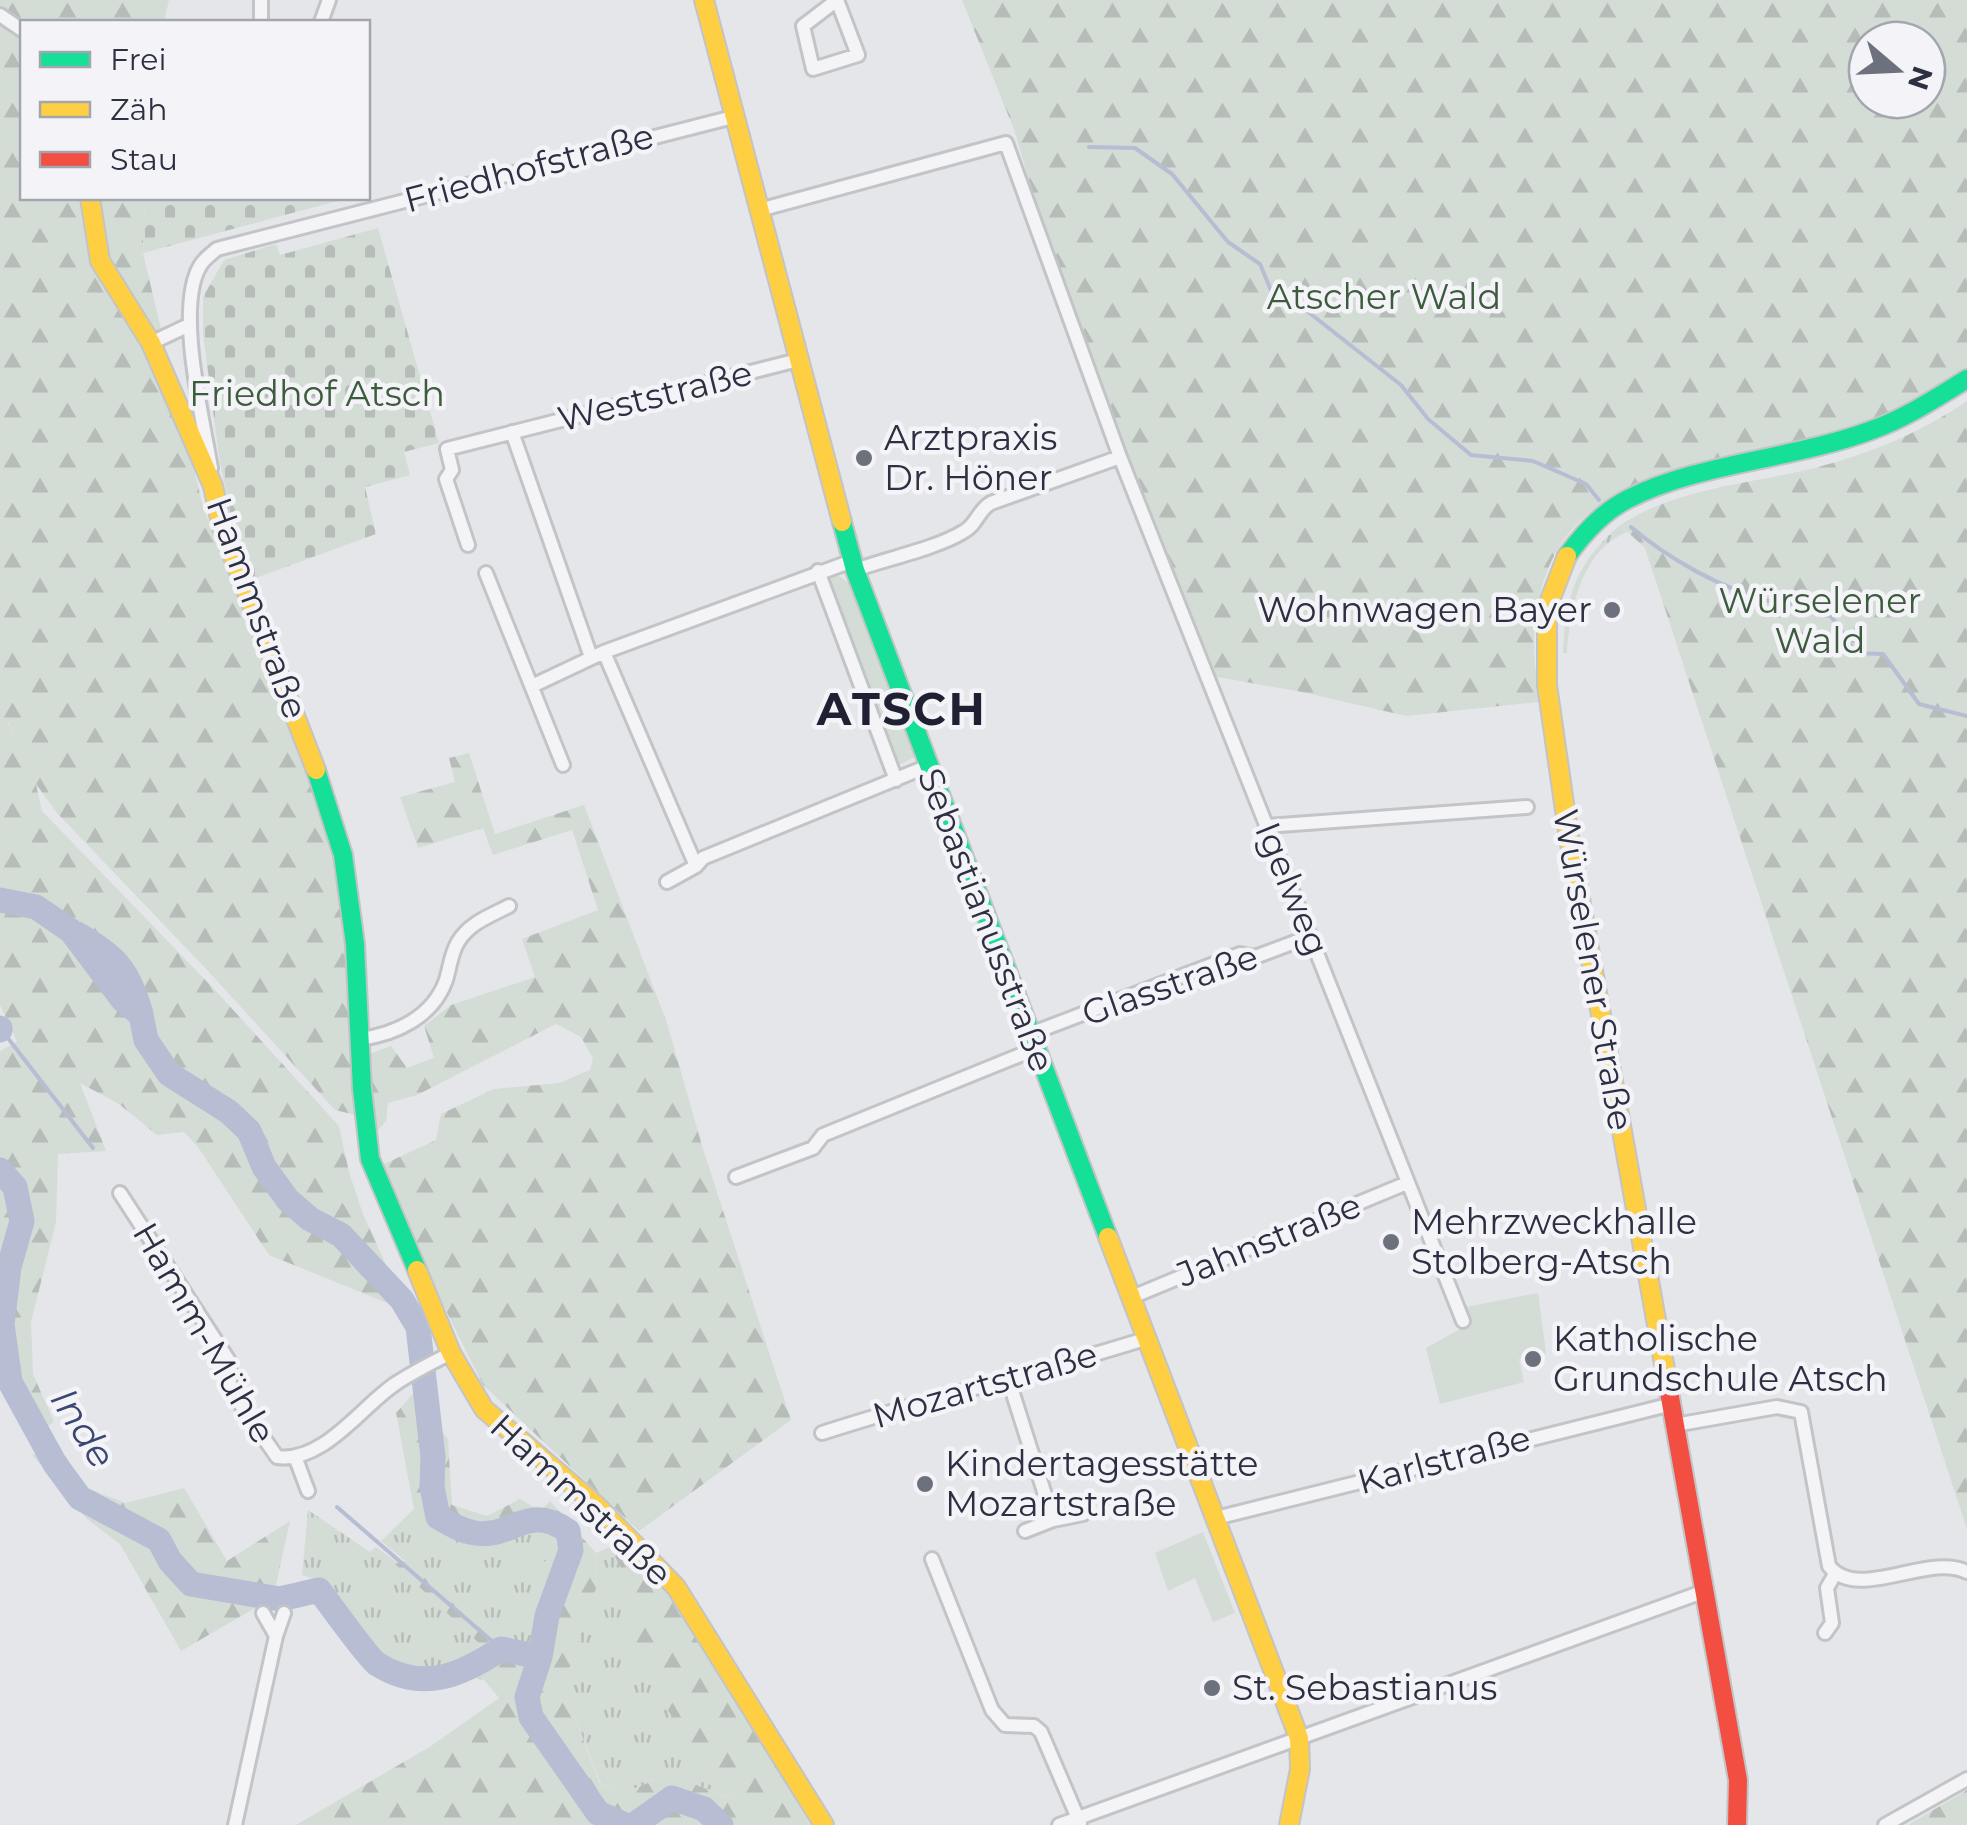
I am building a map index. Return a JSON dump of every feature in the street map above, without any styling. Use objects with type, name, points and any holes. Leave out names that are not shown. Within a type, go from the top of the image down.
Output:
[{"type":"main road","name":"Sebastianusstraße","points":[[704,0],[853,566],[1299,1738],[1300,1768],[1289,1825]]},
{"type":"main road","name":"Hammstraße","points":[[90,200],[100,262],[150,343],[214,486],[222,528],[339,842],[352,906],[370,1160],[444,1357],[484,1410],[596,1506],[676,1586],[824,1825]]},
{"type":"main road","name":"Würselener Straße","points":[[1737,1825],[1738,1780],[1583,924],[1550,710],[1545,630],[1553,588],[1568,554],[1601,516],[1627,499],[1683,478],[1796,454],[1874,430],[1967,379]]},
{"type":"street","points":[[837,0],[858,55],[814,69],[803,26],[837,0]]},
{"type":"street","name":"Friedhofstraße","points":[[214,486],[189,324],[191,292],[200,264],[217,249],[359,204],[733,117]]},
{"type":"street","name":"Igelweg","points":[[758,210],[1006,144],[1120,457],[1463,1321]]},
{"type":"street","points":[[150,343],[189,324]]},
{"type":"street","name":"Weststraße","points":[[468,545],[446,479],[452,470],[447,449],[798,360]]},
{"type":"street","name":"Weststraße","points":[[512,432],[551,544],[696,866]]},
{"type":"street","points":[[532,686],[598,654],[818,571],[853,566],[961,534],[991,503],[1120,457]]},
{"type":"street","name":"Sebastianusstraße","points":[[818,571],[896,780]]},
{"type":"street","points":[[486,573],[562,766]]},
{"type":"street","points":[[667,882],[703,858],[928,766]]},
{"type":"street","points":[[1267,826],[1527,807]]},
{"type":"street","points":[[360,1038],[388,1035],[415,1020],[436,1001],[458,942],[474,923],[509,906]]},
{"type":"street","name":"Glasstraße","points":[[736,1177],[813,1148],[823,1135],[1240,954],[1255,957],[1311,936]]},
{"type":"street","name":"Jahnstraße","points":[[1132,1297],[1407,1183]]},
{"type":"street","name":"Hamm-Mühle","points":[[120,1193],[229,1362],[230,1388],[278,1457],[296,1460],[331,1438],[394,1384],[444,1357]]},
{"type":"street","name":"Mozartstraße","points":[[822,1433],[1148,1338]]},
{"type":"street","points":[[1008,1378],[1053,1520]]},
{"type":"street","name":"Karlstraße","points":[[1216,1518],[1672,1404]]},
{"type":"street","points":[[1675,1424],[1777,1406],[1801,1412],[1829,1566],[1835,1574],[1852,1580],[1943,1567],[1967,1572]]},
{"type":"street","name":"Hamm-Mühle","points":[[296,1460],[308,1490]]},
{"type":"street","points":[[1025,1531],[1084,1514]]},
{"type":"street","points":[[932,1559],[992,1710],[1005,1725],[1038,1728],[1079,1822]]},
{"type":"street","points":[[1825,1634],[1832,1622],[1826,1588],[1835,1574]]},
{"type":"street","points":[[1059,1825],[1079,1822],[1705,1591]]},
{"type":"street","points":[[264,1613],[276,1636]]},
{"type":"street","points":[[235,1825],[284,1613]]},
{"type":"street","points":[[1885,1825],[1967,1779]]},
{"type":"green space","points":[[0,0],[169,0],[164,20],[20,20],[20,200],[145,200],[143,253],[203,507],[321,801],[342,888],[360,1116],[335,1110],[57,813],[36,784],[42,811],[215,990],[339,1126],[363,1214],[407,1311],[269,1255],[184,1132],[157,1135],[119,1104],[80,1083],[106,1151],[58,1154],[56,1222],[31,1322],[33,1374],[54,1422],[28,1440],[0,1378],[0,1051],[17,1042],[0,1005],[0,761],[19,749],[8,721],[0,724]]},
{"type":"green space","name":"Atscher Wald","points":[[962,0],[1967,0],[1967,368],[1901,407],[1848,431],[1687,468],[1643,482],[1603,502],[1570,531],[1547,572],[1534,635],[1539,702],[1406,716],[1212,676],[1054,269],[1015,132]]},
{"type":"green space","points":[[145,200],[341,200],[143,253]]},
{"type":"green space","name":"Friedhof Atsch","points":[[378,228],[439,443],[404,452],[410,475],[365,487],[376,534],[250,580],[233,525],[219,457],[203,333],[203,297],[224,260],[276,244],[280,255]]},
{"type":"green space","name":"Würselener Wald","points":[[1967,401],[1967,1529],[1645,548],[1620,525],[1683,497],[1864,453],[1927,425]]},
{"type":"green space","points":[[1620,525],[1627,532],[1599,553],[1581,583],[1567,653],[1563,653],[1570,597],[1576,582],[1593,553]]},
{"type":"green space","points":[[835,573],[850,584],[917,756],[899,765],[825,580]]},
{"type":"green space","points":[[7,721],[20,749],[0,761],[0,724]]},
{"type":"green space","points":[[469,753],[495,834],[584,805],[667,1023],[703,1149],[791,1420],[639,1531],[483,1385],[409,1236],[380,1166],[436,1140],[441,1114],[494,1089],[559,1083],[590,1070],[593,1058],[581,1037],[556,1024],[417,1095],[388,1103],[386,1121],[372,1137],[367,1055],[391,1046],[407,1068],[434,1058],[424,1026],[451,1005],[535,977],[522,939],[598,910],[572,830],[493,855],[483,828],[418,848],[400,797],[455,782],[449,758]]},
{"type":"green space","points":[[1538,1293],[1546,1353],[1519,1359],[1524,1382],[1440,1404],[1426,1348],[1471,1323],[1466,1307]]},
{"type":"green space","points":[[429,1376],[439,1427],[448,1439],[452,1505],[487,1516],[520,1499],[540,1511],[550,1501],[596,1553],[597,1585],[561,1693],[572,1710],[600,1784],[627,1792],[668,1774],[733,1799],[735,1793],[696,1751],[618,1638],[644,1613],[610,1547],[626,1545],[670,1589],[810,1825],[296,1825],[431,1746],[499,1698],[484,1680],[469,1677],[466,1662],[484,1648],[395,1564],[412,1559],[493,1636],[535,1644],[546,1589],[540,1566],[561,1547],[545,1531],[497,1538],[454,1533],[414,1509],[396,1413]]},
{"type":"green space","points":[[59,1445],[83,1487],[126,1503],[184,1488],[227,1561],[290,1521],[270,1612],[255,1608],[181,1651],[120,1544],[87,1519],[32,1455]]},
{"type":"green space","points":[[414,1509],[454,1533],[497,1538],[545,1531],[561,1547],[540,1566],[546,1589],[535,1644],[493,1636],[412,1559],[405,1561],[381,1541]]},
{"type":"green space","points":[[308,1510],[370,1552],[376,1547],[398,1563],[485,1649],[467,1661],[468,1668],[444,1673],[411,1672],[377,1660],[322,1582],[302,1575]]},
{"type":"green space","points":[[1203,1532],[1235,1613],[1213,1622],[1195,1578],[1168,1591],[1155,1553]]},
{"type":"green space","points":[[610,1547],[644,1613],[696,1751],[735,1793],[734,1799],[668,1774],[627,1792],[601,1784],[572,1710],[560,1693],[597,1585],[596,1553]]},
{"type":"green space","points":[[1967,1790],[1967,1825],[1908,1825]]},
{"type":"waterway","points":[[1089,147],[1135,148],[1172,174],[1228,242],[1260,264],[1273,295],[1307,311],[1401,385],[1428,419],[1471,455],[1533,461],[1586,484],[1599,500]]},
{"type":"waterway","points":[[1631,527],[1678,561],[1732,588],[1769,601],[1823,610],[1856,653],[1883,654],[1919,704],[1967,716]]},
{"type":"waterway","name":"Inde","points":[[0,900],[36,907],[71,931],[123,1000],[141,1015],[146,1040],[169,1074],[229,1112],[249,1131],[264,1167],[288,1200],[310,1219],[341,1235],[402,1300],[418,1327],[438,1517],[475,1533],[500,1531],[530,1520],[554,1523],[568,1531],[571,1550],[547,1616],[540,1657],[527,1697],[531,1717],[598,1813],[625,1825]]},
{"type":"waterway","name":"Inde","points":[[75,933],[118,965],[141,1014]]},
{"type":"waterway","points":[[0,1028],[93,1148]]},
{"type":"waterway","name":"Inde","points":[[0,1170],[15,1187],[22,1221],[9,1267],[2,1324],[10,1382],[55,1464],[80,1498],[159,1540],[170,1561],[191,1584],[280,1599],[319,1590],[372,1660],[394,1673],[410,1678],[441,1677],[501,1649],[540,1657]]},
{"type":"waterway","points":[[337,1507],[501,1649]]},
{"type":"waterway","name":"Inde","points":[[634,1825],[672,1798],[704,1809],[721,1825]]},
{"type":"traffic: fast","points":[[1567,556],[1610,510],[1655,487],[1872,430],[1909,414],[1967,379]]},
{"type":"traffic: fast","points":[[842,522],[855,570],[1108,1237]]},
{"type":"traffic: fast","points":[[316,770],[343,855],[355,944],[362,1089],[370,1159],[417,1270]]},
{"type":"traffic: slow","points":[[704,0],[842,522]]},
{"type":"traffic: slow","points":[[90,200],[100,261],[151,343],[213,486],[222,528],[316,770]]},
{"type":"traffic: slow","points":[[1567,556],[1547,608],[1547,685],[1569,838],[1668,1386]]},
{"type":"traffic: slow","points":[[1108,1237],[1299,1738],[1300,1769],[1289,1825]]},
{"type":"traffic: slow","points":[[417,1270],[451,1353],[484,1409],[596,1505],[676,1587],[824,1825]]},
{"type":"traffic: jam","points":[[1668,1386],[1738,1780],[1737,1825]]},
{"type":"place","name":"Arztpraxis Dr. Höner","points":[[864,458]]},
{"type":"place","name":"Wohnwagen Bayer","points":[[1612,610]]},
{"type":"place","name":"Mehrzweckhalle Stolberg-Atsch","points":[[1391,1242]]},
{"type":"place","name":"Katholische Grundschule Atsch","points":[[1533,1359]]},
{"type":"place","name":"Kindertagesstätte Mozartstraße","points":[[925,1484]]},
{"type":"place","name":"St. Sebastianus","points":[[1212,1688]]},
{"type":"district","name":"ATSCH","points":[[902,709]]}]
